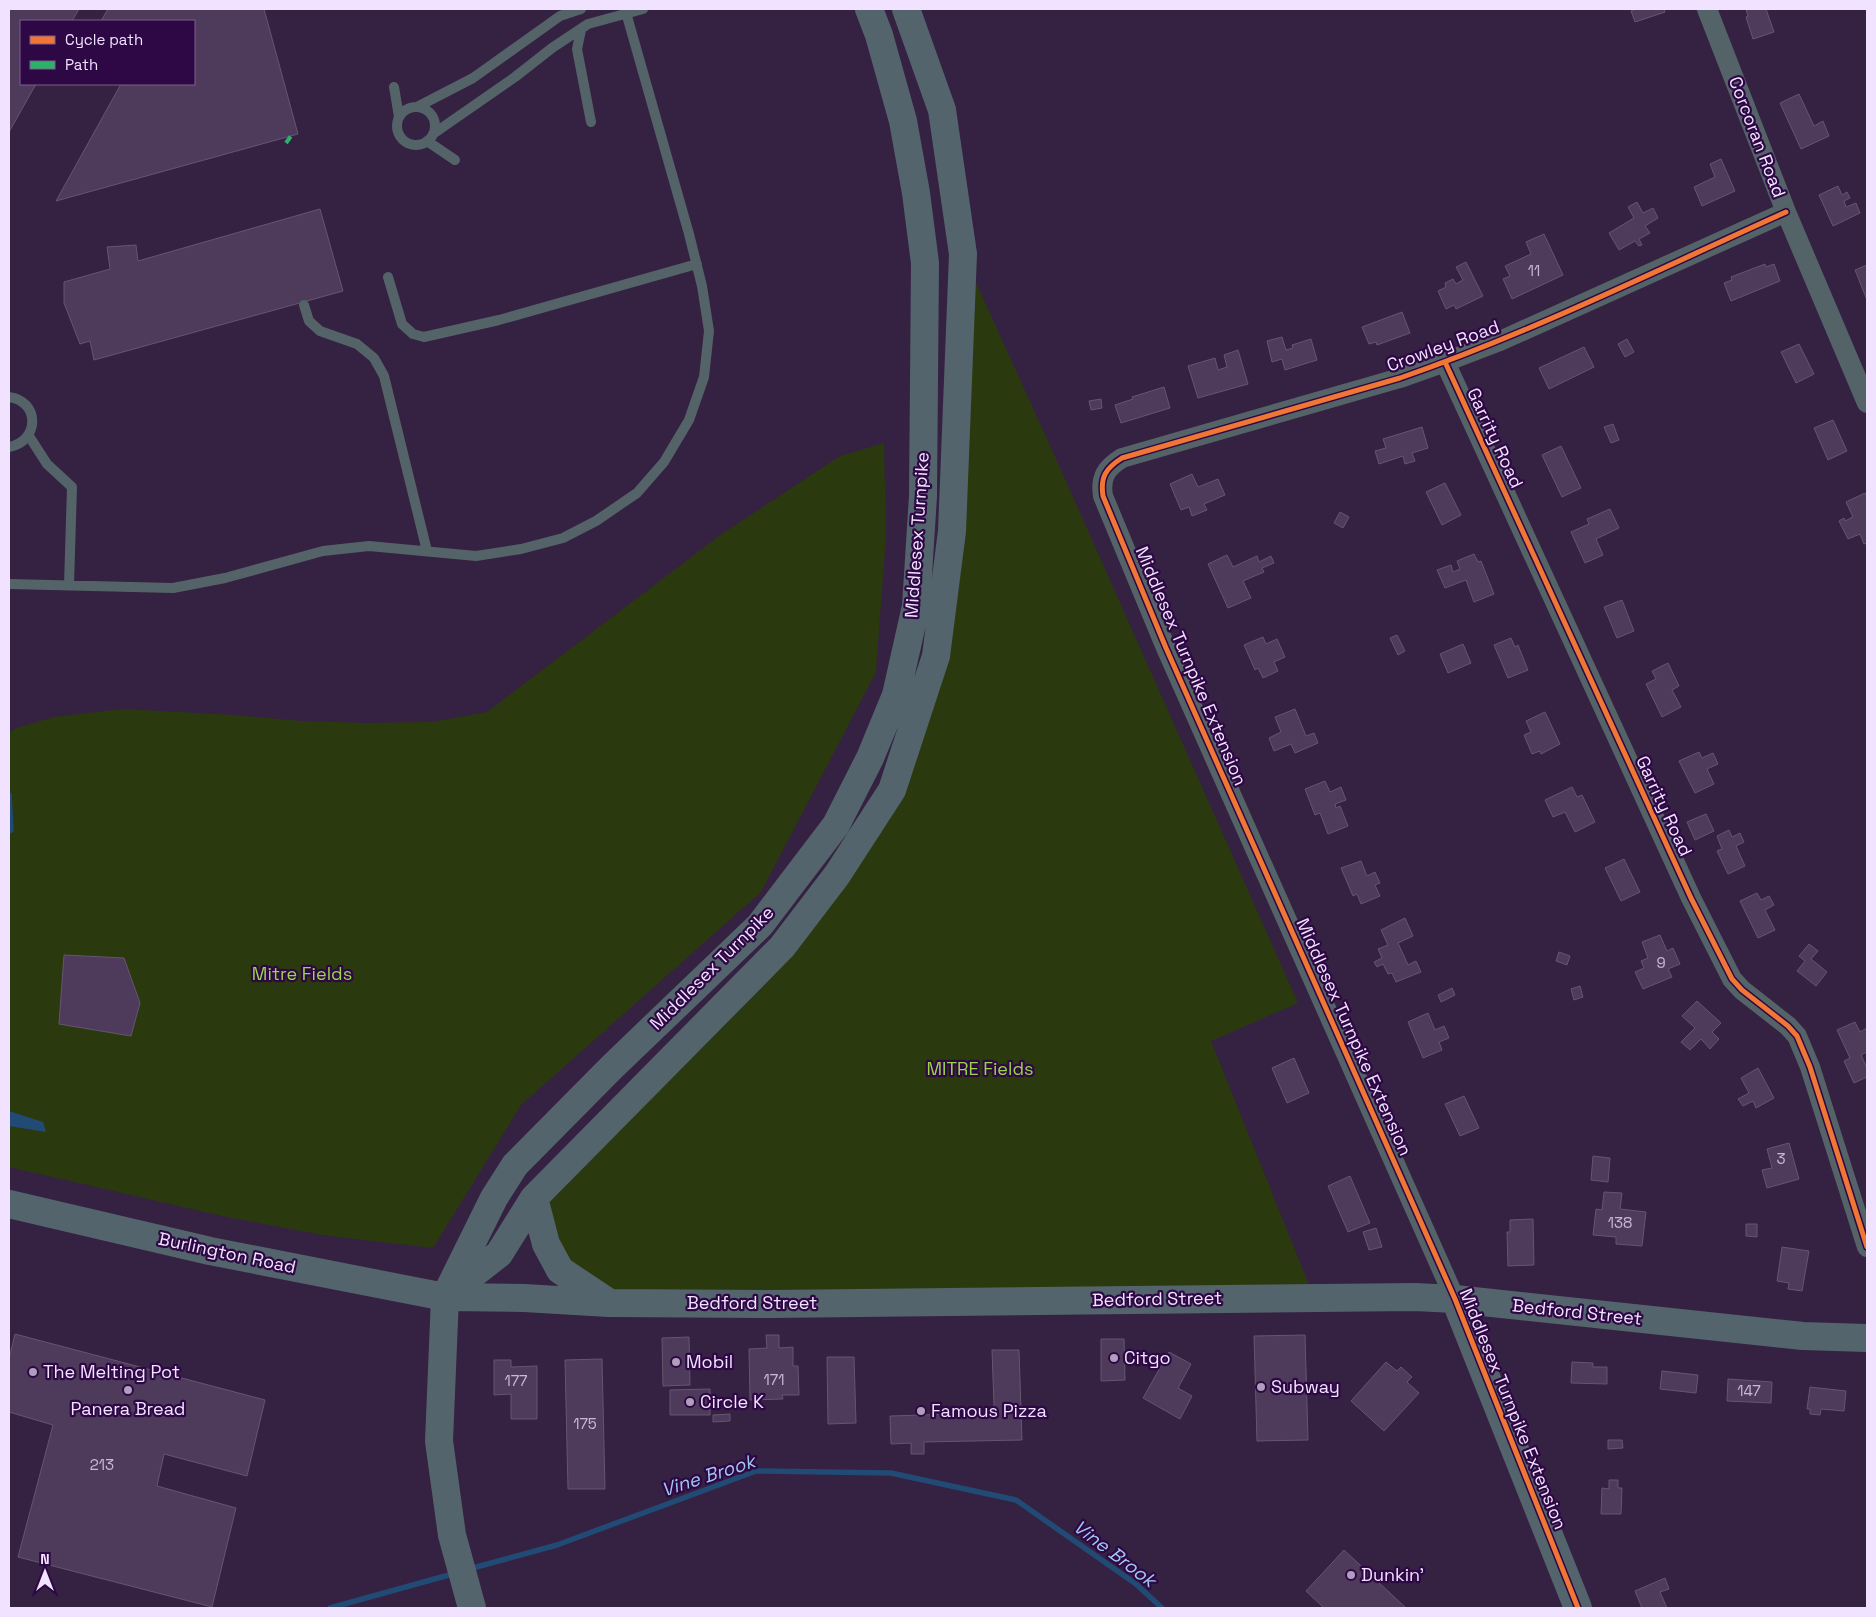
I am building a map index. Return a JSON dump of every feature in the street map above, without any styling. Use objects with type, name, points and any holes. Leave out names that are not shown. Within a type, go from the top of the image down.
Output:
[{"type":"main road","name":"Middlesex Turnpike","points":[[472,1608],[452,1535],[439,1441],[446,1296],[494,1198],[515,1165],[612,1067],[760,925],[836,825],[870,758],[896,695],[917,596],[923,496],[925,263],[916,193],[903,121],[879,35],[868,9]]},
{"type":"main road","name":"Middlesex Turnpike","points":[[446,1296],[498,1254],[534,1198],[782,947],[838,875],[892,790],[936,656],[952,531],[962,254],[942,110],[906,9]]},
{"type":"main road","points":[[534,1198],[546,1244],[560,1270],[609,1303]]},
{"type":"main road","name":"Burlington Road","points":[[9,1204],[210,1251],[446,1296]]},
{"type":"main road","name":"Bedford Street","points":[[446,1296],[609,1303],[771,1304],[1415,1296],[1803,1336],[1867,1338]]},
{"type":"main road","name":"Middlesex Turnpike Extension","points":[[1455,1299],[1578,1608]]},
{"type":"street","name":"Corcoran Road","points":[[1707,9],[1786,212],[1867,404]]},
{"type":"street","name":"Crowley Road","points":[[1103,479],[1110,466],[1122,458],[1188,437],[1382,383],[1500,341],[1786,212]]},
{"type":"street","name":"Garrity Road","points":[[1445,362],[1691,898],[1732,979],[1742,990],[1788,1026],[1797,1036],[1810,1067],[1867,1247]]},
{"type":"street","name":"Middlesex Turnpike Extension","points":[[1103,479],[1103,496],[1166,648],[1455,1299]]},
{"type":"lane","points":[[399,117],[407,109],[417,107],[473,78],[560,16],[581,9]]},
{"type":"lane","points":[[394,87],[399,117],[397,129],[403,140],[415,144],[430,137],[588,24],[626,11],[643,9]]},
{"type":"lane","points":[[9,584],[173,588],[225,578],[323,551],[370,546],[476,556],[521,549],[562,538],[596,522],[637,493],[664,462],[689,420],[704,377],[709,331],[697,264],[626,11]]},
{"type":"lane","points":[[581,30],[578,49],[591,122]]},
{"type":"lane","points":[[417,107],[432,116],[434,128],[430,137]]},
{"type":"lane","points":[[430,137],[455,160]]},
{"type":"lane","points":[[388,276],[402,324],[413,334],[424,337],[499,320],[697,264]]},
{"type":"lane","points":[[304,304],[309,321],[320,331],[357,344],[374,358],[384,376],[427,551]]},
{"type":"lane","points":[[9,397],[19,400],[26,405],[32,420],[32,428],[23,442],[9,447]]},
{"type":"lane","points":[[28,436],[48,464],[72,487],[69,585]]},
{"type":"green space","name":"MITRE Fields","points":[[963,254],[1298,1003],[1211,1041],[1314,1297],[609,1303],[560,1270],[534,1198],[781,947],[892,790],[936,656]]},
{"type":"green space","name":"Mitre Fields","points":[[884,443],[886,535],[876,672],[761,892],[521,1105],[433,1248],[322,1235],[222,1216],[9,1167],[9,733],[16,728],[54,717],[122,709],[234,715],[301,721],[365,723],[432,722],[487,712],[719,536],[840,456]]},
{"type":"water","points":[[9,1111],[43,1122],[46,1132],[9,1126]]},
{"type":"building","points":[[9,9],[79,9],[73,20],[20,20],[20,85],[35,85],[9,132]]},
{"type":"building","points":[[108,9],[264,9],[298,134],[56,201],[120,85],[195,85],[195,20],[102,20]]},
{"type":"building","points":[[1636,9],[1664,9],[1665,12],[1635,22],[1631,11]]},
{"type":"building","points":[[1746,9],[1766,9],[1774,32],[1753,39],[1746,17],[1748,16]]},
{"type":"building","points":[[1799,94],[1814,126],[1823,121],[1829,136],[1801,149],[1780,103]]},
{"type":"building","points":[[1721,159],[1735,191],[1702,206],[1694,187],[1715,177],[1710,164]]},
{"type":"building","points":[[1838,186],[1842,195],[1847,192],[1850,198],[1844,201],[1846,207],[1856,203],[1860,213],[1833,226],[1819,195]]},
{"type":"building","points":[[1637,202],[1643,213],[1653,208],[1658,218],[1645,226],[1650,233],[1639,239],[1642,245],[1639,246],[1635,241],[1619,250],[1609,233],[1634,218],[1628,207]]},
{"type":"building","points":[[320,209],[343,291],[94,360],[90,341],[80,344],[64,303],[64,282],[110,269],[107,247],[136,245],[138,261]]},
{"type":"building","points":[[1544,234],[1563,275],[1512,299],[1503,279],[1510,276],[1505,266],[1531,254],[1526,242]]},
{"type":"building","points":[[1466,262],[1483,296],[1456,309],[1454,305],[1446,309],[1438,291],[1446,287],[1445,283],[1453,279],[1456,284],[1463,280],[1456,267]]},
{"type":"building","points":[[1765,264],[1766,267],[1774,264],[1780,281],[1731,301],[1724,283],[1732,280],[1731,277]]},
{"type":"building","points":[[1867,265],[1867,300],[1855,270]]},
{"type":"building","points":[[1402,312],[1410,333],[1377,345],[1376,342],[1369,344],[1362,327]]},
{"type":"building","points":[[1282,337],[1286,350],[1293,348],[1292,345],[1311,339],[1317,360],[1285,370],[1282,359],[1272,362],[1267,341]]},
{"type":"building","points":[[1627,339],[1634,352],[1625,357],[1618,344]]},
{"type":"building","points":[[1799,344],[1814,374],[1796,383],[1781,352]]},
{"type":"building","points":[[1584,347],[1594,367],[1549,389],[1539,368]]},
{"type":"building","points":[[1238,350],[1248,384],[1198,398],[1188,366],[1215,358],[1218,370],[1227,367],[1224,355]]},
{"type":"building","points":[[1164,387],[1170,408],[1121,423],[1115,405],[1133,399],[1132,397]]},
{"type":"building","points":[[1101,399],[1102,408],[1091,410],[1089,401]]},
{"type":"building","points":[[1833,420],[1847,451],[1828,460],[1814,428]]},
{"type":"building","points":[[1613,424],[1619,440],[1611,443],[1604,427]]},
{"type":"building","points":[[1422,427],[1428,448],[1412,453],[1415,461],[1405,464],[1403,456],[1379,464],[1375,451],[1386,448],[1383,439]]},
{"type":"building","points":[[1561,446],[1581,488],[1562,497],[1542,455]]},
{"type":"building","points":[[1192,474],[1198,487],[1218,479],[1225,495],[1204,504],[1207,510],[1192,516],[1189,507],[1181,510],[1170,484]]},
{"type":"building","points":[[1445,483],[1461,515],[1442,525],[1426,492]]},
{"type":"building","points":[[1865,493],[1867,497],[1867,543],[1864,544],[1860,534],[1848,539],[1839,521],[1844,518],[1845,521],[1853,517],[1846,502]]},
{"type":"building","points":[[1610,509],[1619,528],[1596,539],[1603,555],[1585,563],[1571,532],[1589,524],[1587,519]]},
{"type":"building","points":[[1340,512],[1349,517],[1343,528],[1334,523]]},
{"type":"building","points":[[1474,554],[1478,562],[1481,561],[1494,594],[1474,602],[1466,580],[1445,588],[1437,570],[1451,565],[1453,572],[1460,569],[1457,561]]},
{"type":"building","points":[[1227,555],[1233,567],[1257,556],[1259,562],[1271,556],[1274,563],[1262,568],[1264,572],[1243,581],[1251,598],[1228,608],[1208,564]]},
{"type":"building","points":[[1622,600],[1634,631],[1617,638],[1604,607]]},
{"type":"building","points":[[1397,635],[1405,651],[1398,655],[1390,638]]},
{"type":"building","points":[[1263,637],[1266,644],[1277,639],[1285,657],[1274,662],[1278,671],[1263,678],[1258,668],[1255,670],[1244,645]]},
{"type":"building","points":[[1511,638],[1515,647],[1518,645],[1528,670],[1508,678],[1494,645]]},
{"type":"building","points":[[1463,644],[1471,663],[1448,673],[1440,654]]},
{"type":"building","points":[[1668,663],[1679,686],[1672,690],[1681,707],[1662,717],[1646,684],[1656,679],[1652,671]]},
{"type":"building","points":[[1295,709],[1306,736],[1314,733],[1318,743],[1295,753],[1291,744],[1274,751],[1269,738],[1281,732],[1275,717]]},
{"type":"building","points":[[1545,712],[1560,744],[1541,754],[1540,751],[1532,754],[1524,735],[1531,732],[1526,721]]},
{"type":"building","points":[[1699,752],[1702,758],[1713,753],[1718,764],[1707,769],[1714,784],[1695,793],[1679,761]]},
{"type":"building","points":[[1325,781],[1330,792],[1341,787],[1346,800],[1335,804],[1336,808],[1340,806],[1348,826],[1328,834],[1320,813],[1315,815],[1305,789]]},
{"type":"building","points":[[1572,787],[1577,797],[1582,795],[1595,822],[1575,832],[1565,812],[1553,817],[1545,800]]},
{"type":"building","points":[[1706,814],[1714,831],[1695,840],[1687,822]]},
{"type":"building","points":[[1729,830],[1732,837],[1740,833],[1744,842],[1736,846],[1745,866],[1728,874],[1717,851],[1722,849],[1717,836]]},
{"type":"building","points":[[1624,859],[1640,892],[1621,901],[1605,868]]},
{"type":"building","points":[[1361,861],[1367,876],[1375,872],[1380,883],[1375,885],[1380,896],[1361,904],[1357,894],[1353,896],[1341,868]]},
{"type":"building","points":[[1757,893],[1761,900],[1769,896],[1774,905],[1765,910],[1775,930],[1758,938],[1740,901]]},
{"type":"building","points":[[1405,918],[1413,936],[1398,943],[1408,965],[1416,961],[1421,972],[1396,982],[1392,973],[1388,974],[1383,964],[1377,967],[1374,962],[1382,958],[1378,949],[1388,945],[1381,930]]},
{"type":"building","points":[[1660,935],[1667,951],[1673,948],[1680,964],[1668,969],[1672,977],[1643,989],[1635,972],[1644,968],[1641,961],[1648,958],[1642,942]]},
{"type":"building","points":[[1809,944],[1818,951],[1811,959],[1827,972],[1816,986],[1797,971],[1805,961],[1799,956]]},
{"type":"building","points":[[1559,952],[1570,956],[1567,965],[1556,961]]},
{"type":"building","points":[[64,955],[124,958],[140,1003],[131,1036],[59,1024]]},
{"type":"building","points":[[1580,986],[1583,997],[1574,1000],[1571,989]]},
{"type":"building","points":[[1452,988],[1455,995],[1441,1002],[1438,995]]},
{"type":"building","points":[[1697,1001],[1721,1023],[1712,1032],[1719,1039],[1710,1049],[1701,1039],[1690,1050],[1681,1042],[1695,1028],[1682,1016]]},
{"type":"building","points":[[1428,1013],[1435,1030],[1444,1026],[1449,1038],[1439,1042],[1442,1050],[1423,1058],[1408,1022]]},
{"type":"building","points":[[1855,1022],[1860,1032],[1867,1028],[1867,1052],[1861,1055],[1867,1068],[1867,1077],[1854,1083],[1844,1061],[1850,1058],[1837,1030]]},
{"type":"building","points":[[1294,1058],[1309,1093],[1287,1103],[1272,1068]]},
{"type":"building","points":[[1758,1068],[1774,1098],[1756,1108],[1753,1101],[1743,1106],[1738,1099],[1749,1093],[1741,1078]]},
{"type":"building","points":[[1464,1096],[1479,1128],[1460,1136],[1445,1104]]},
{"type":"building","points":[[1789,1143],[1799,1179],[1767,1188],[1762,1170],[1772,1168],[1767,1149]]},
{"type":"building","points":[[1593,1156],[1610,1158],[1608,1182],[1591,1180]]},
{"type":"building","points":[[1350,1176],[1370,1223],[1348,1232],[1328,1186]]},
{"type":"building","points":[[1604,1192],[1622,1193],[1620,1209],[1646,1212],[1642,1246],[1616,1244],[1616,1237],[1593,1235],[1596,1209],[1602,1210]]},
{"type":"building","points":[[1533,1219],[1534,1265],[1508,1266],[1507,1232],[1510,1232],[1510,1220]]},
{"type":"building","points":[[1746,1224],[1757,1224],[1757,1237],[1746,1236]]},
{"type":"building","points":[[1376,1228],[1382,1247],[1369,1250],[1363,1232]]},
{"type":"building","points":[[1782,1247],[1809,1251],[1802,1291],[1788,1289],[1789,1283],[1777,1281]]},
{"type":"building","points":[[15,1334],[265,1400],[247,1476],[164,1454],[157,1486],[236,1508],[212,1607],[18,1557],[53,1425],[9,1412],[9,1359]]},
{"type":"building","points":[[766,1335],[779,1335],[779,1348],[793,1347],[793,1366],[798,1366],[799,1395],[782,1395],[783,1399],[750,1400],[749,1349],[767,1348]]},
{"type":"building","points":[[1305,1335],[1308,1440],[1257,1441],[1254,1336]]},
{"type":"building","points":[[689,1337],[690,1385],[663,1386],[662,1338]]},
{"type":"building","points":[[1101,1339],[1124,1339],[1125,1380],[1101,1381]]},
{"type":"building","points":[[992,1350],[1019,1350],[1022,1440],[924,1442],[924,1454],[911,1454],[911,1443],[891,1444],[890,1416],[956,1414],[956,1418],[982,1417],[994,1405]]},
{"type":"building","points":[[1169,1352],[1191,1364],[1178,1388],[1192,1396],[1180,1419],[1143,1398]]},
{"type":"building","points":[[827,1357],[854,1357],[856,1423],[828,1424]]},
{"type":"building","points":[[602,1359],[605,1489],[568,1489],[565,1360]]},
{"type":"building","points":[[494,1360],[511,1360],[511,1367],[537,1366],[537,1419],[511,1419],[511,1394],[494,1395]]},
{"type":"building","points":[[1386,1362],[1397,1371],[1401,1367],[1412,1377],[1407,1382],[1419,1393],[1384,1431],[1351,1401]]},
{"type":"building","points":[[1572,1362],[1593,1363],[1593,1367],[1607,1367],[1607,1384],[1571,1383]]},
{"type":"building","points":[[1662,1371],[1698,1375],[1696,1393],[1660,1389]]},
{"type":"building","points":[[1728,1379],[1772,1382],[1771,1403],[1727,1401]]},
{"type":"building","points":[[1810,1387],[1846,1391],[1844,1411],[1821,1409],[1820,1415],[1810,1414],[1810,1409],[1807,1409]]},
{"type":"building","name":"Circle K","points":[[710,1389],[710,1415],[670,1415],[670,1390]]},
{"type":"building","points":[[730,1414],[730,1421],[713,1422],[713,1415]]},
{"type":"building","points":[[1608,1440],[1622,1440],[1623,1448],[1608,1449]]},
{"type":"building","points":[[1609,1480],[1618,1480],[1618,1488],[1622,1488],[1621,1514],[1601,1514],[1602,1488],[1609,1489]]},
{"type":"building","points":[[1344,1550],[1406,1608],[1324,1608],[1306,1591]]},
{"type":"building","points":[[1665,1578],[1669,1589],[1660,1592],[1667,1608],[1642,1608],[1635,1591]]},
{"type":"waterway","points":[[9,795],[11,830],[9,831]]},
{"type":"waterway","name":"Vine Brook","points":[[469,1569],[557,1545],[756,1471],[891,1473],[1016,1500],[1136,1584],[1162,1608]]},
{"type":"waterway","name":"Vine Brook","points":[[330,1608],[456,1573]]},
{"type":"marked path","points":[[286,143],[291,136]]},
{"type":"cycle path","points":[[1578,1608],[1455,1299],[1166,648],[1103,496],[1102,483],[1108,469],[1122,458],[1400,378],[1450,360],[1595,299],[1786,212]]},
{"type":"cycle path","points":[[1445,362],[1691,898],[1732,979],[1742,990],[1788,1026],[1797,1036],[1810,1067],[1867,1247]]},
{"type":"place","name":"Citgo","points":[[1114,1358]]},
{"type":"place","name":"Mobil","points":[[676,1362]]},
{"type":"place","name":"The Melting Pot","points":[[33,1372]]},
{"type":"place","name":"Subway","points":[[1261,1387]]},
{"type":"place","name":"Panera Bread","points":[[128,1390]]},
{"type":"place","name":"Circle K","points":[[690,1402]]},
{"type":"place","name":"Famous Pizza","points":[[921,1411]]},
{"type":"place","name":"Dunkin'","points":[[1351,1575]]}]
